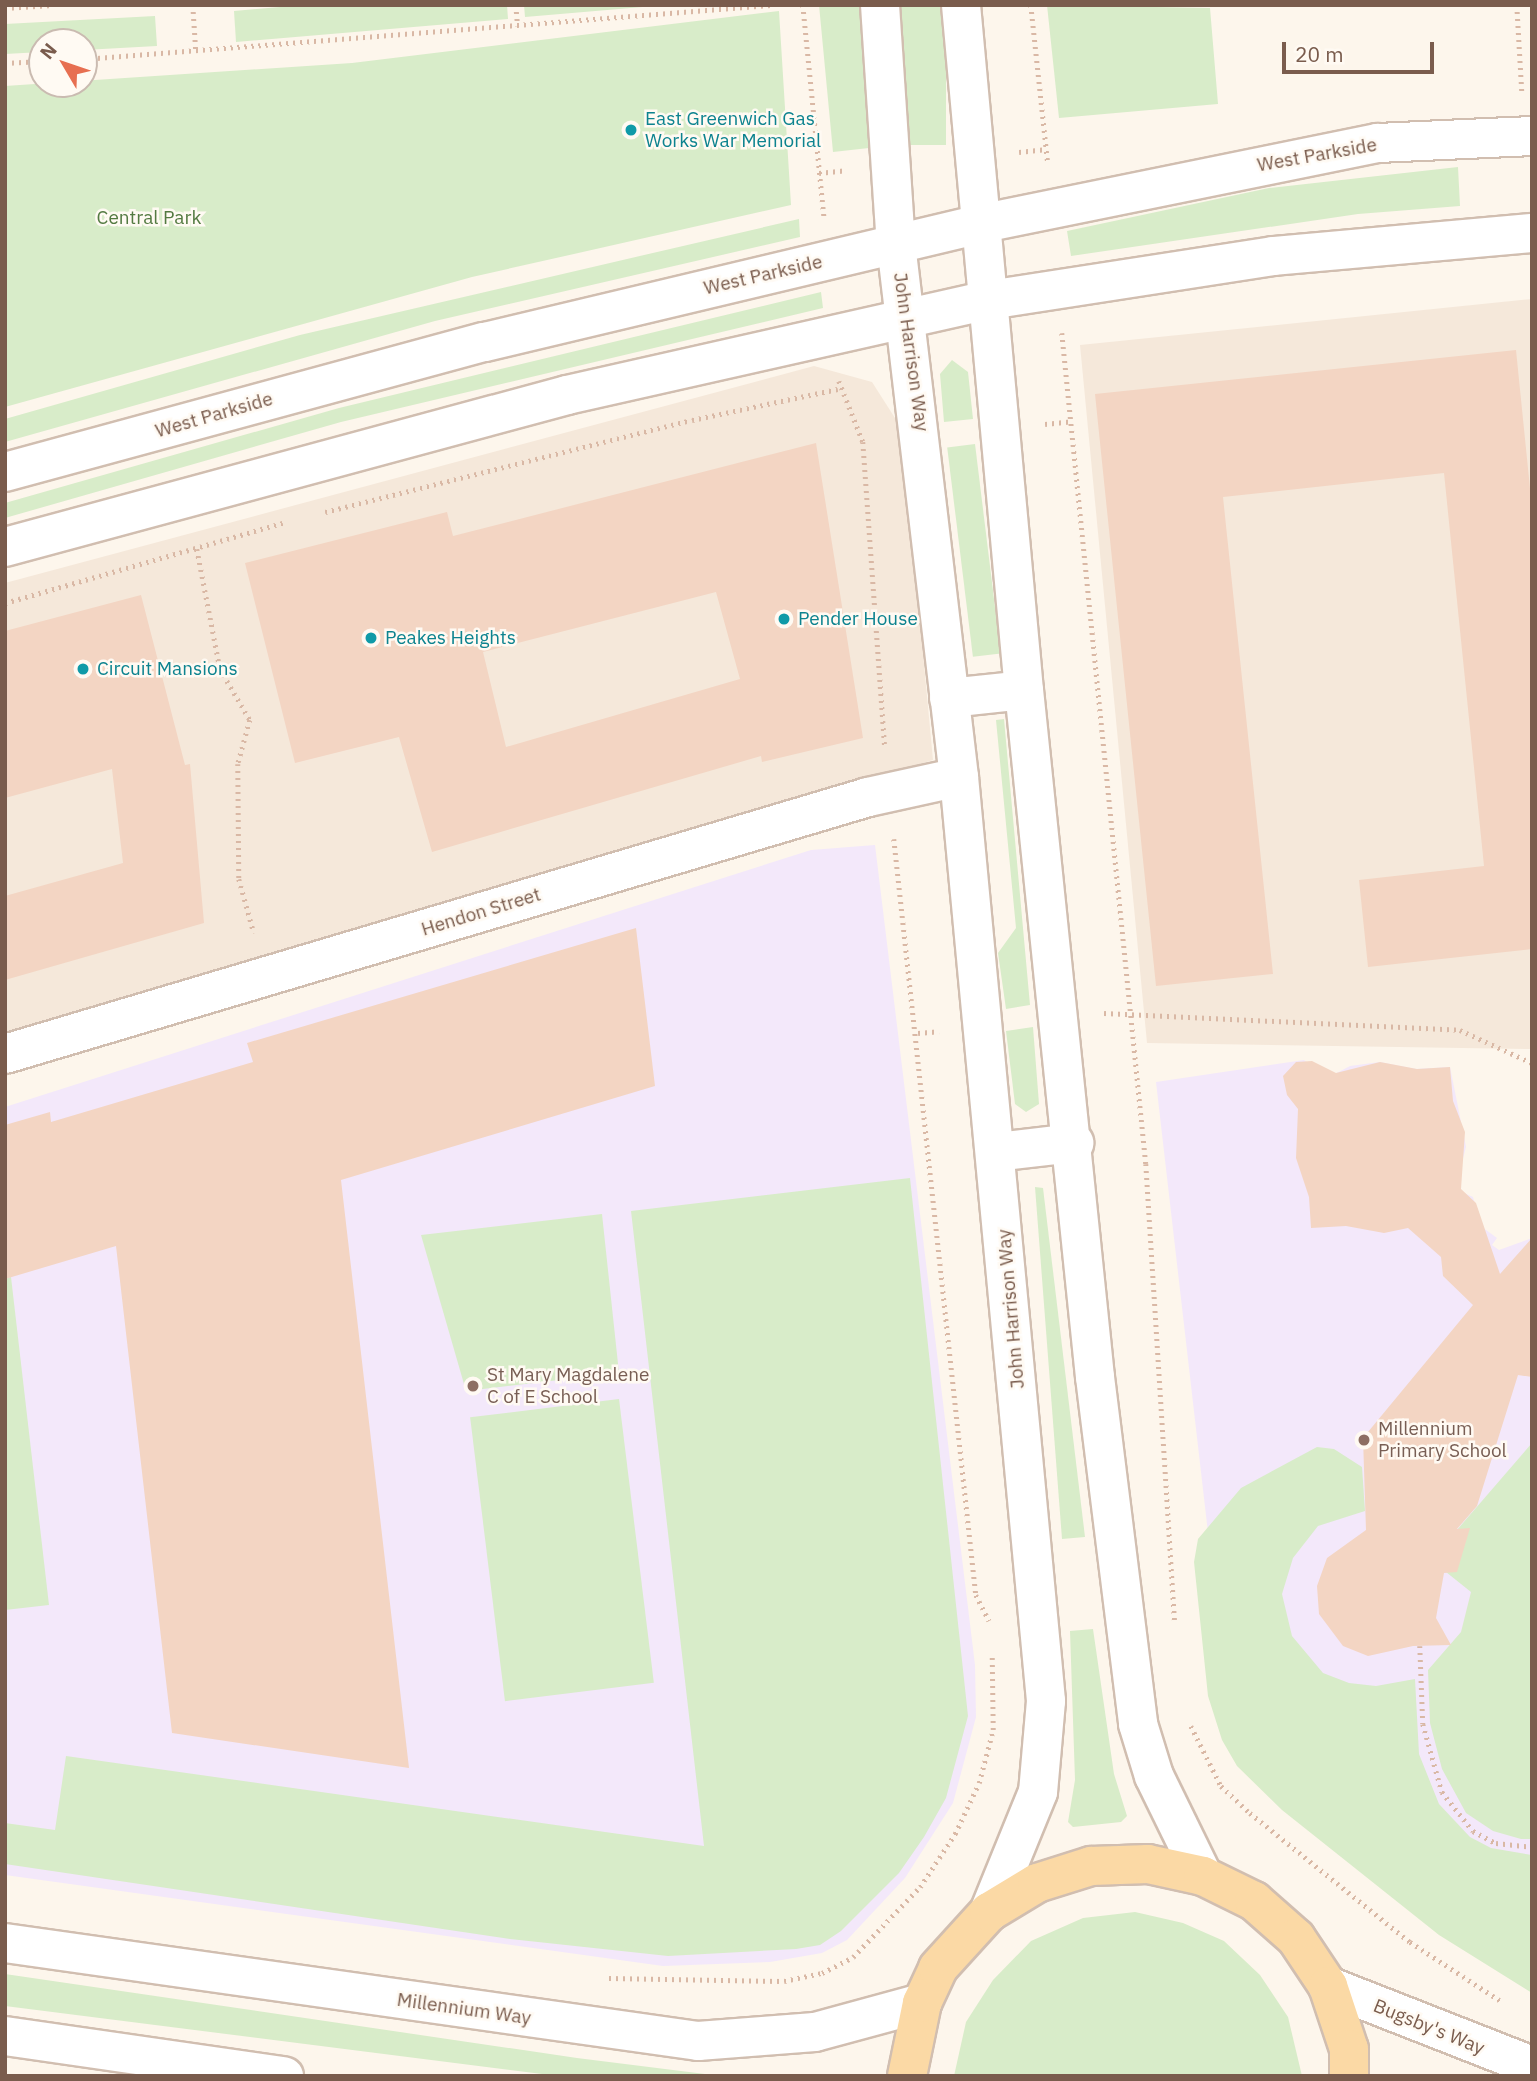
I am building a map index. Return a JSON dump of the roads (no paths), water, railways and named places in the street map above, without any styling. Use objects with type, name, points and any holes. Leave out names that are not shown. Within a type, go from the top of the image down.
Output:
[{"type":"main road","points":[[907,2076],[922,2003],[939,1968],[989,1912],[1037,1883],[1091,1866],[1148,1864],[1203,1876],[1254,1901],[1296,1938],[1328,1986],[1349,2049],[1349,2076]]},
{"type":"street","name":"John Harrison Way","points":[[880,5],[896,244],[959,777],[1046,1701],[1038,1792],[989,1912]]},
{"type":"street","points":[[961,5],[984,223],[1024,690],[1074,1143],[1095,1377],[1138,1724],[1154,1776],[1203,1876]]},
{"type":"street","name":"West Parkside","points":[[5,472],[472,345],[984,223],[1378,143],[1532,135]]},
{"type":"street","points":[[5,547],[477,417],[989,300],[1274,256],[1532,233]]},
{"type":"street","points":[[948,698],[1024,690]]},
{"type":"street","name":"Hendon Street","points":[[5,1054],[869,797],[959,777]]},
{"type":"street","points":[[996,1152],[1074,1143]]},
{"type":"street","name":"Millennium Way","points":[[5,1943],[698,2041],[815,2032],[922,2003]]},
{"type":"street","name":"Bugsby's Way","points":[[1328,1986],[1532,2066]]},
{"type":"street","points":[[5,2036],[284,2076]]},
{"type":"place","name":"East Greenwich Gas Works War Memorial","points":[[631,130]]},
{"type":"place","name":"Pender House","points":[[784,619]]},
{"type":"place","name":"Peakes Heights","points":[[371,638]]},
{"type":"place","name":"Circuit Mansions","points":[[83,669]]},
{"type":"place","name":"St Mary Magdalene C of E School","points":[[473,1386]]},
{"type":"place","name":"Millennium Primary School","points":[[1364,1440]]},
{"type":"park label","name":"Central Park","points":[[149,218]]}]
